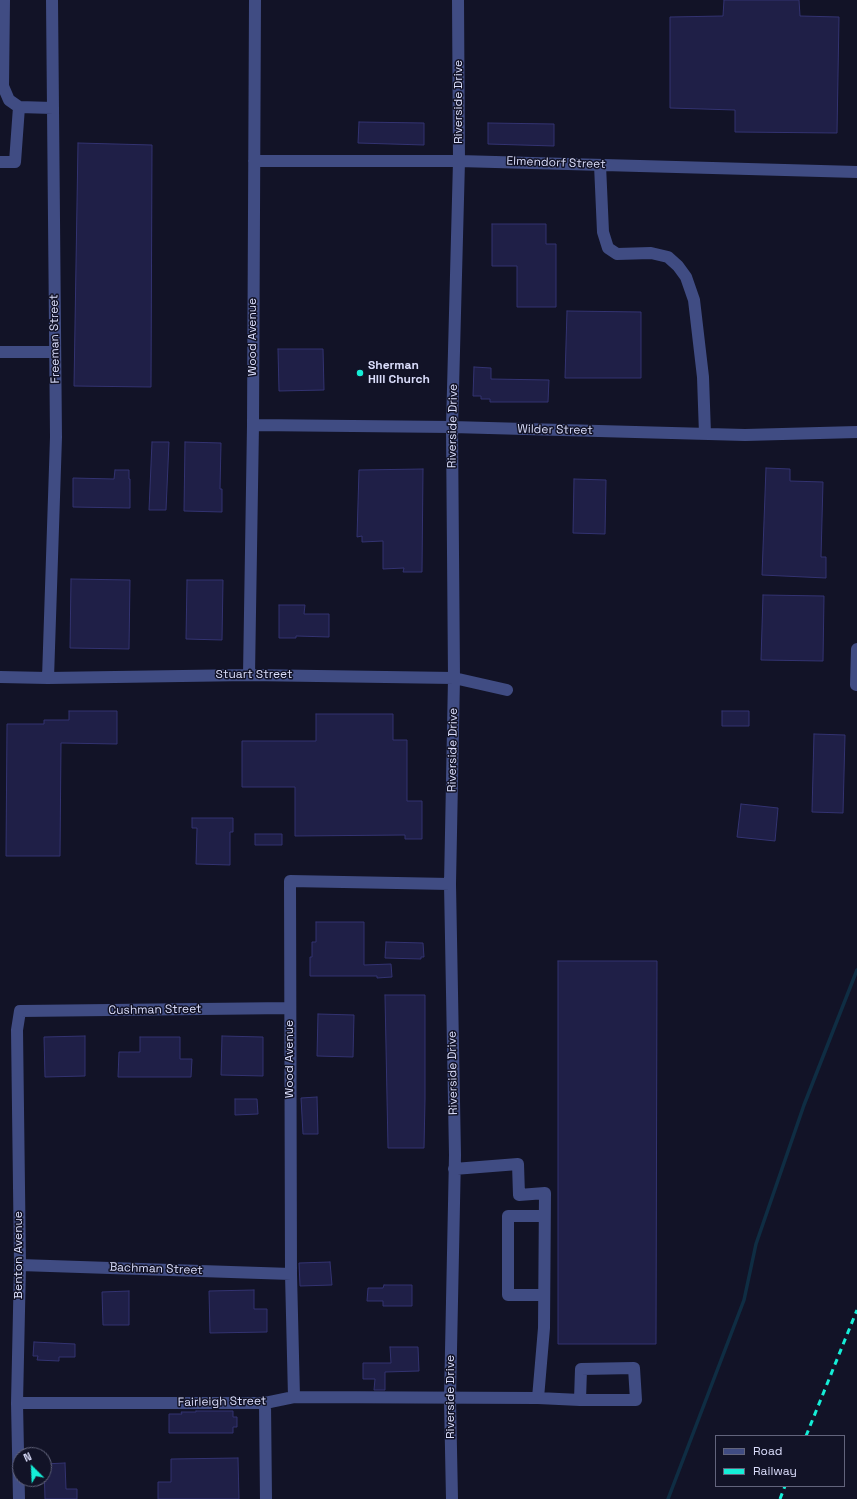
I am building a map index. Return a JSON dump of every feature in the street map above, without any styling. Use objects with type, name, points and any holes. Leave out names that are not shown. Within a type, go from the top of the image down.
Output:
[{"type":"street","points":[[4,0],[2,86],[9,100],[18,107],[53,108]]},
{"type":"street","name":"Freeman Street","points":[[48,678],[56,437],[52,0]]},
{"type":"street","name":"Wood Avenue","points":[[249,675],[253,425],[255,0]]},
{"type":"street","name":"Riverside Drive","points":[[452,1499],[450,1399],[454,1169],[450,884],[454,678],[452,428],[459,160],[458,0]]},
{"type":"street","points":[[0,162],[15,162],[18,107]]},
{"type":"street","name":"Elmendorf Street","points":[[254,161],[459,160],[857,172]]},
{"type":"street","points":[[600,165],[603,232],[608,248],[617,254],[651,253],[668,257],[678,266],[686,277],[694,300],[703,377],[705,434]]},
{"type":"street","points":[[0,352],[55,352]]},
{"type":"street","name":"Wilder Street","points":[[253,425],[745,435],[857,432]]},
{"type":"street","points":[[856,685],[857,649]]},
{"type":"street","name":"Stuart Street","points":[[0,677],[48,678],[249,675],[454,678],[507,690]]},
{"type":"street","name":"Wood Avenue","points":[[294,1397],[291,1274],[290,881],[450,884]]},
{"type":"street","name":"Cushman Street","points":[[20,1011],[290,1008]]},
{"type":"street","name":"Benton Avenue","points":[[19,1499],[17,1403],[20,1265],[17,1030],[20,1011]]},
{"type":"street","points":[[454,1169],[518,1164],[519,1195],[545,1193],[544,1328],[538,1398]]},
{"type":"street","points":[[544,1216],[508,1216],[508,1295],[544,1295]]},
{"type":"street","name":"Bachman Street","points":[[20,1265],[291,1274]]},
{"type":"street","name":"Fairleigh Street","points":[[17,1403],[265,1403],[294,1397],[450,1399],[538,1398],[580,1400],[636,1400],[634,1368],[581,1369],[580,1400]]},
{"type":"street","points":[[265,1403],[266,1499]]},
{"type":"building","points":[[724,0],[799,0],[800,16],[839,17],[837,133],[735,132],[735,110],[670,108],[670,17],[723,16]]},
{"type":"building","points":[[359,122],[424,123],[424,145],[358,143]]},
{"type":"building","points":[[488,123],[554,124],[554,146],[488,144]]},
{"type":"building","points":[[78,143],[152,145],[151,387],[74,386]]},
{"type":"building","points":[[492,224],[546,224],[546,244],[556,244],[556,307],[517,307],[517,266],[492,266]]},
{"type":"building","points":[[567,311],[641,312],[641,378],[565,378]]},
{"type":"building","points":[[278,349],[323,349],[324,390],[279,391]]},
{"type":"building","points":[[474,367],[491,368],[491,379],[549,380],[548,402],[490,402],[490,399],[481,399],[481,396],[473,396]]},
{"type":"building","points":[[152,442],[169,442],[166,510],[149,510]]},
{"type":"building","points":[[185,442],[221,443],[220,489],[222,489],[222,512],[184,511]]},
{"type":"building","points":[[766,468],[790,469],[790,481],[823,482],[821,557],[826,557],[826,578],[762,575]]},
{"type":"building","points":[[423,469],[422,572],[403,572],[404,568],[383,569],[383,541],[362,542],[362,536],[357,537],[359,470]]},
{"type":"building","points":[[115,470],[129,470],[130,508],[73,507],[73,478],[114,479]]},
{"type":"building","points":[[574,479],[606,480],[605,534],[573,533]]},
{"type":"building","points":[[71,579],[130,580],[129,649],[70,648]]},
{"type":"building","points":[[187,580],[223,580],[222,640],[186,639]]},
{"type":"building","points":[[763,595],[824,596],[823,661],[761,660]]},
{"type":"building","points":[[279,605],[305,605],[304,614],[329,614],[329,637],[296,636],[296,638],[279,638]]},
{"type":"building","points":[[69,711],[117,711],[117,744],[61,743],[60,856],[6,856],[7,724],[44,724],[44,720],[69,720]]},
{"type":"building","points":[[722,711],[749,711],[749,726],[722,726]]},
{"type":"building","points":[[316,714],[393,714],[393,740],[407,740],[407,801],[422,801],[422,839],[405,839],[405,835],[295,836],[295,787],[242,787],[242,741],[316,741]]},
{"type":"building","points":[[814,734],[845,735],[843,813],[812,812]]},
{"type":"building","points":[[741,804],[778,808],[775,841],[737,837]]},
{"type":"building","points":[[192,818],[233,818],[233,832],[230,832],[230,865],[196,864],[197,828],[192,828]]},
{"type":"building","points":[[255,834],[282,834],[282,845],[255,845]]},
{"type":"building","points":[[316,922],[364,922],[364,965],[391,964],[392,977],[310,976],[312,942],[316,942]]},
{"type":"building","points":[[386,942],[423,943],[424,957],[421,957],[421,959],[385,958]]},
{"type":"building","points":[[558,961],[657,961],[656,1344],[558,1344]]},
{"type":"building","points":[[385,995],[425,995],[424,1148],[388,1148]]},
{"type":"building","points":[[318,1014],[354,1015],[353,1057],[317,1056]]},
{"type":"building","points":[[85,1036],[85,1076],[45,1077],[44,1037]]},
{"type":"building","points":[[222,1036],[263,1037],[263,1076],[221,1075]]},
{"type":"building","points":[[140,1037],[180,1037],[180,1059],[192,1059],[191,1077],[118,1077],[119,1052],[140,1052]]},
{"type":"building","points":[[317,1097],[318,1134],[303,1134],[301,1098]]},
{"type":"building","points":[[235,1099],[257,1099],[258,1114],[235,1115]]},
{"type":"building","points":[[330,1262],[332,1285],[300,1286],[299,1263]]},
{"type":"building","points":[[384,1285],[412,1285],[412,1306],[383,1306],[383,1301],[367,1301],[368,1288],[383,1288]]},
{"type":"building","points":[[254,1290],[254,1309],[267,1309],[267,1332],[210,1333],[209,1291]]},
{"type":"building","points":[[129,1291],[129,1325],[103,1325],[102,1292]]},
{"type":"building","points":[[34,1342],[75,1344],[75,1357],[59,1357],[59,1361],[37,1360],[38,1356],[33,1356]]},
{"type":"building","points":[[390,1347],[418,1347],[419,1371],[385,1372],[385,1390],[374,1390],[375,1379],[363,1379],[363,1363],[391,1363]]},
{"type":"building","points":[[233,1411],[233,1417],[237,1417],[237,1427],[233,1427],[233,1433],[169,1433],[169,1414],[182,1414],[181,1412]]},
{"type":"building","points":[[238,1458],[239,1499],[158,1499],[158,1482],[171,1482],[171,1459]]},
{"type":"building","points":[[65,1463],[66,1489],[77,1489],[77,1499],[45,1499],[45,1487],[52,1487],[52,1464]]},
{"type":"waterway","points":[[668,1499],[744,1300],[756,1244],[804,1105],[857,970]]},
{"type":"railway","points":[[806,1435],[857,1310]]},
{"type":"railway","points":[[780,1499],[785,1487]]},
{"type":"place","name":"Sherman Hill Church","points":[[360,373]]}]
